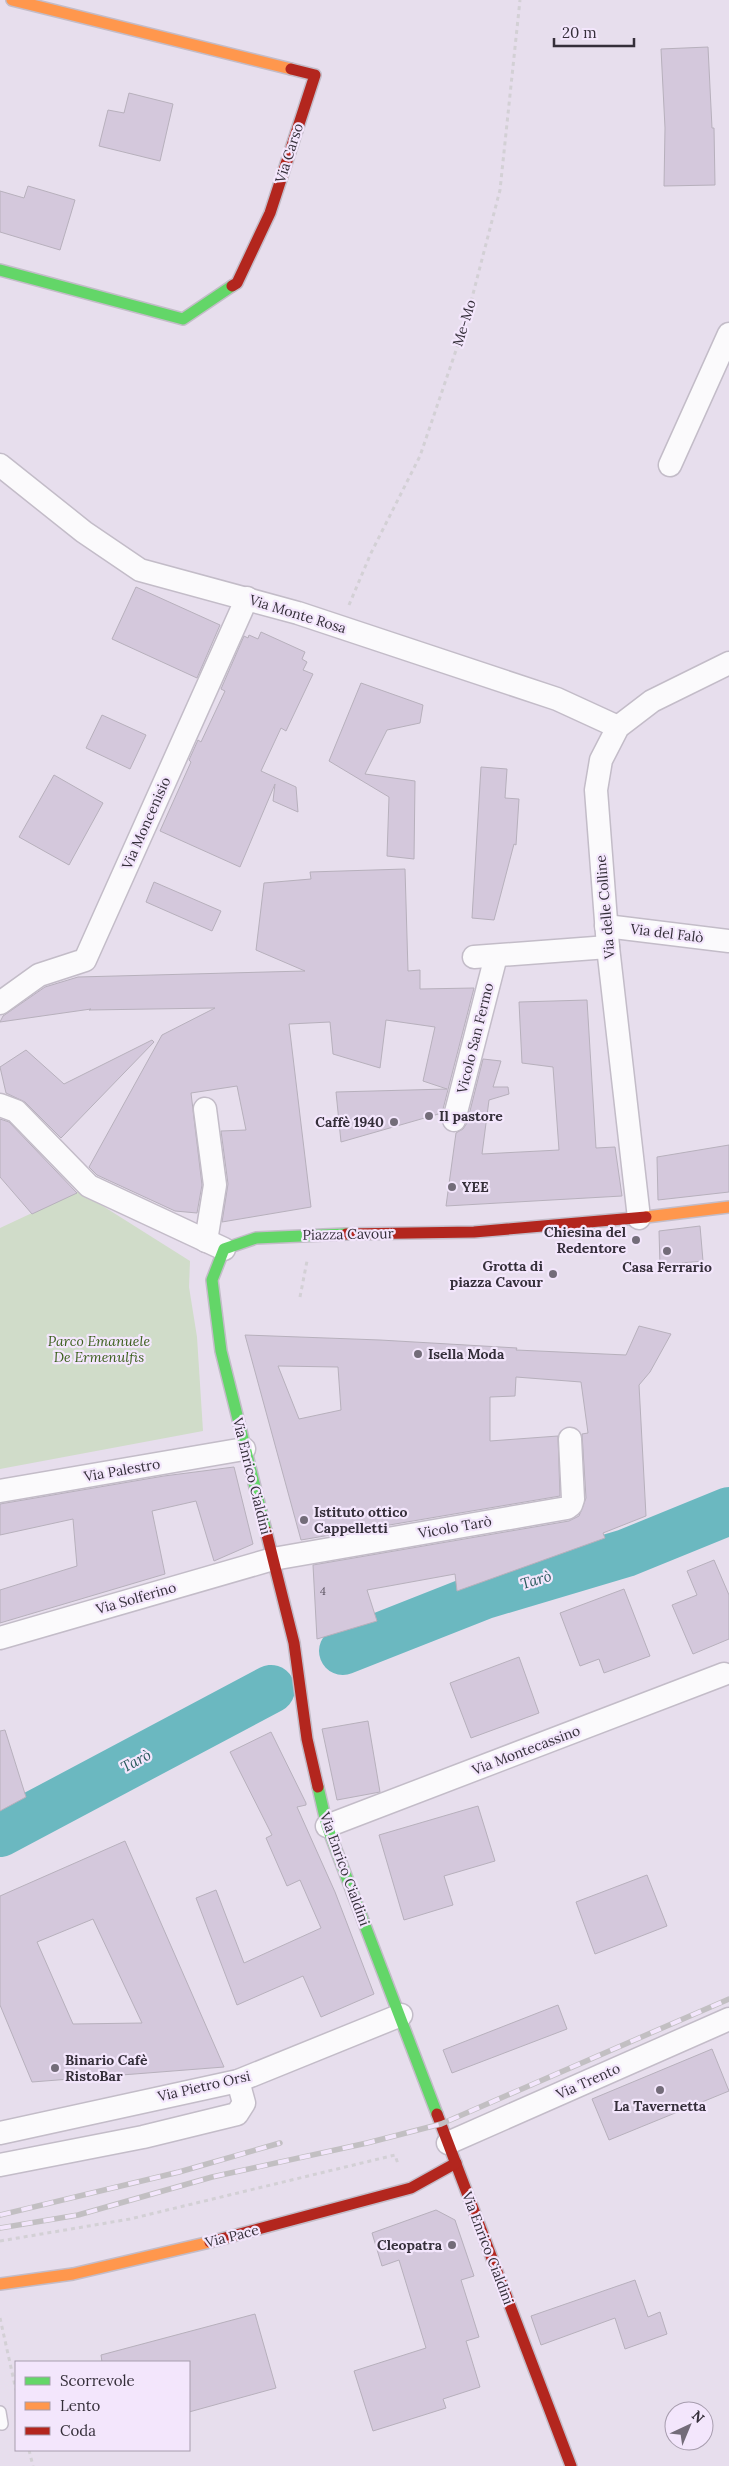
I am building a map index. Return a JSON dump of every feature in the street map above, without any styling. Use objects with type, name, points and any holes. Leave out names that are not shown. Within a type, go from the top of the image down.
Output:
[{"type":"street","name":"Via Carso","points":[[0,270],[183,319],[236,283],[270,213],[315,75],[12,0]]},
{"type":"street","points":[[670,466],[729,334]]},
{"type":"street","name":"Via Monte Rosa","points":[[0,465],[84,532],[140,570],[247,598],[340,627],[557,699],[618,727]]},
{"type":"street","name":"Via Moncenisio","points":[[0,1003],[39,975],[85,960],[247,598]]},
{"type":"street","name":"Via delle Colline","points":[[639,1218],[607,936],[596,790],[601,760],[618,727],[652,701],[729,663]]},
{"type":"street","name":"Via del Falò","points":[[607,936],[729,941]]},
{"type":"street","name":"Vicolo San Fermo","points":[[454,1120],[485,957],[607,936]]},
{"type":"street","points":[[0,1105],[16,1111],[89,1186],[215,1245],[214,1185],[204,1109]]},
{"type":"street","name":"Piazza Cavour","points":[[215,1245],[256,1238],[310,1234],[474,1232],[639,1218],[729,1207]]},
{"type":"street","name":"Via Enrico Cialdini","points":[[215,1245],[212,1280],[221,1351],[294,1643],[307,1739],[327,1826],[571,2466]]},
{"type":"street","name":"Vicolo Tarò","points":[[273,1559],[567,1508],[571,1505],[573,1499],[570,1439]]},
{"type":"street","name":"Via Palestro","points":[[0,1491],[244,1449]]},
{"type":"street","name":"Via Solferino","points":[[0,1638],[273,1559]]},
{"type":"street","name":"Via Montecassino","points":[[327,1826],[724,1674]]},
{"type":"street","name":"Via Pietro Orsi","points":[[0,2134],[238,2081],[400,2015]]},
{"type":"street","name":"Via Trento","points":[[452,2153],[729,2019]]},
{"type":"street","points":[[0,2165],[143,2137],[237,2114],[244,2103],[238,2081]]},
{"type":"street","name":"Via Pace","points":[[0,2284],[73,2274],[254,2231],[411,2188],[452,2153]]},
{"type":"path","name":"Me-Mo","points":[[340,627],[371,553],[420,456],[466,321],[500,190],[520,0]]},
{"type":"path","points":[[0,2241],[130,2219],[395,2155]]},
{"type":"path","points":[[0,2318],[15,2386]]},
{"type":"path","points":[[29,2451],[33,2466]]},
{"type":"green space","name":"Parco Emanuele De Ermenulfis","points":[[79,1191],[190,1261],[189,1287],[197,1337],[203,1431],[0,1469],[0,1228]]},
{"type":"building","points":[[708,47],[712,128],[714,128],[715,185],[664,186],[665,128],[661,49]]},
{"type":"building","points":[[129,93],[173,104],[160,161],[99,146],[108,110],[124,113]]},
{"type":"building","points":[[28,186],[75,200],[60,250],[0,232],[0,191],[24,198]]},
{"type":"building","points":[[136,587],[220,625],[197,678],[112,639]]},
{"type":"building","points":[[261,632],[305,652],[302,659],[307,662],[303,670],[313,674],[286,731],[281,728],[261,771],[296,787],[298,812],[273,801],[275,784],[240,867],[160,831],[191,762],[189,760],[198,740],[201,742],[225,691],[221,689],[244,636],[248,638],[249,635],[258,639]]},
{"type":"building","points":[[361,683],[423,705],[420,723],[387,730],[365,774],[415,781],[414,859],[387,856],[389,797],[329,761]]},
{"type":"building","points":[[102,715],[146,735],[130,769],[86,748]]},
{"type":"building","points":[[481,767],[507,769],[505,798],[519,799],[516,845],[514,844],[494,920],[472,918]]},
{"type":"building","points":[[54,775],[103,803],[69,865],[19,837]]},
{"type":"building","points":[[405,869],[408,971],[420,970],[420,989],[474,988],[442,1113],[341,1142],[336,1092],[447,1089],[423,1081],[435,1027],[386,1020],[380,1068],[333,1054],[330,1022],[289,1024],[311,1207],[222,1222],[228,1184],[221,1131],[246,1130],[237,1086],[191,1093],[202,1185],[197,1213],[175,1211],[97,1175],[89,1167],[162,1035],[215,1008],[89,1010],[91,1009],[0,1022],[3,1016],[45,987],[78,977],[305,971],[256,950],[264,883],[311,879],[310,872]]},
{"type":"building","points":[[154,882],[221,911],[212,931],[146,902]]},
{"type":"building","points":[[587,1000],[596,1148],[615,1147],[622,1196],[446,1206],[456,1133],[463,1129],[467,1123],[483,1059],[501,1061],[493,1087],[508,1087],[509,1094],[489,1100],[482,1154],[559,1150],[553,1067],[522,1063],[519,1002]]},
{"type":"building","points":[[152,1040],[154,1042],[61,1138],[25,1102],[6,1093],[0,1067],[26,1050],[64,1084]]},
{"type":"building","points":[[0,1119],[9,1122],[77,1193],[32,1214],[0,1177]]},
{"type":"building","points":[[729,1145],[729,1192],[658,1200],[657,1157]]},
{"type":"building","points":[[700,1226],[703,1261],[660,1265],[659,1231]]},
{"type":"building","points":[[639,1326],[671,1334],[650,1372],[639,1385],[646,1516],[603,1533],[605,1538],[457,1591],[455,1574],[367,1590],[377,1621],[317,1639],[313,1565],[569,1521],[579,1516],[586,1498],[582,1434],[588,1433],[581,1382],[516,1377],[515,1396],[490,1397],[490,1441],[558,1436],[560,1496],[301,1540],[245,1335],[380,1340],[517,1348],[516,1350],[626,1355]],"holes":[[[278,1366],[338,1367],[341,1410],[299,1419]]]},
{"type":"building","points":[[234,1467],[253,1544],[214,1561],[196,1501],[152,1511],[165,1574],[0,1623],[0,1590],[77,1566],[73,1519],[0,1535],[0,1504],[164,1476]]},
{"type":"building","points":[[714,1560],[729,1595],[729,1639],[693,1654],[672,1605],[697,1595],[687,1571]]},
{"type":"building","points":[[624,1589],[650,1656],[604,1673],[599,1659],[580,1666],[560,1613]]},
{"type":"building","points":[[519,1657],[539,1713],[471,1738],[450,1683]]},
{"type":"building","points":[[368,1721],[380,1792],[337,1800],[322,1729]]},
{"type":"building","points":[[5,1730],[26,1797],[0,1811],[0,1731]]},
{"type":"building","points":[[271,1732],[306,1803],[306,1805],[297,1807],[335,1892],[374,1994],[321,2017],[303,1976],[237,2005],[196,1898],[216,1890],[244,1963],[321,1928],[300,1880],[287,1886],[266,1838],[272,1835],[230,1752]]},
{"type":"building","points":[[478,1806],[495,1861],[444,1876],[453,1905],[404,1920],[379,1835]]},
{"type":"building","points":[[125,1841],[224,2067],[32,2082],[0,2005],[0,1896]],"holes":[[[93,1919],[142,2023],[73,2024],[37,1942]]]},
{"type":"building","points":[[647,1875],[667,1926],[595,1954],[576,1902]]},
{"type":"building","points":[[558,2005],[567,2029],[452,2073],[443,2050]]},
{"type":"building","points":[[712,2049],[729,2091],[609,2140],[592,2099]]},
{"type":"building","points":[[436,2210],[455,2220],[474,2276],[461,2280],[479,2337],[466,2341],[480,2387],[443,2399],[446,2408],[373,2431],[354,2371],[426,2348],[399,2260],[382,2266],[372,2233]]},
{"type":"building","points":[[635,2280],[648,2317],[660,2312],[667,2334],[625,2349],[615,2318],[541,2345],[531,2316]]},
{"type":"building","points":[[255,2314],[276,2388],[190,2412],[190,2361],[102,2361],[101,2355]]},
{"type":"waterway","name":"Tarò","points":[[343,1651],[485,1595],[626,1553],[729,1511]]},
{"type":"waterway","name":"Tarò","points":[[0,1833],[271,1689]]},
{"type":"railway","points":[[0,2228],[78,2215],[212,2177],[367,2143],[441,2124],[729,1999]]},
{"type":"railway","points":[[0,2215],[179,2172],[280,2143]]},
{"type":"traffic: fast","points":[[0,270],[183,319],[232,286]]},
{"type":"traffic: fast","points":[[266,1531],[221,1351],[212,1280],[224,1249],[256,1238],[346,1234]]},
{"type":"traffic: fast","points":[[318,1787],[327,1826],[437,2114]]},
{"type":"traffic: slow","points":[[12,0],[291,69]]},
{"type":"traffic: slow","points":[[646,1217],[729,1207]]},
{"type":"traffic: slow","points":[[0,2284],[73,2274],[210,2242]]},
{"type":"traffic: jam","points":[[232,286],[237,283],[270,213],[315,75],[291,69]]},
{"type":"traffic: jam","points":[[346,1234],[474,1232],[646,1217]]},
{"type":"traffic: jam","points":[[266,1531],[294,1643],[307,1739],[318,1787]]},
{"type":"traffic: jam","points":[[437,2114],[571,2466]]},
{"type":"traffic: jam","points":[[210,2242],[411,2188],[456,2163]]},
{"type":"place","name":"Il pastore","points":[[429,1116]]},
{"type":"place","name":"Caffè 1940","points":[[394,1122]]},
{"type":"place","name":"YEE","points":[[452,1187]]},
{"type":"place","name":"Chiesina del Redentore","points":[[636,1240]]},
{"type":"place","name":"Casa Ferrario","points":[[667,1251]]},
{"type":"place","name":"Grotta di piazza Cavour","points":[[553,1274]]},
{"type":"place","name":"Isella Moda","points":[[418,1354]]},
{"type":"place","name":"Istituto ottico Cappelletti","points":[[304,1520]]},
{"type":"place","name":"Binario Cafè RistoBar","points":[[55,2068]]},
{"type":"place","name":"La Tavernetta","points":[[660,2090]]},
{"type":"place","name":"Cleopatra","points":[[452,2245]]}]
